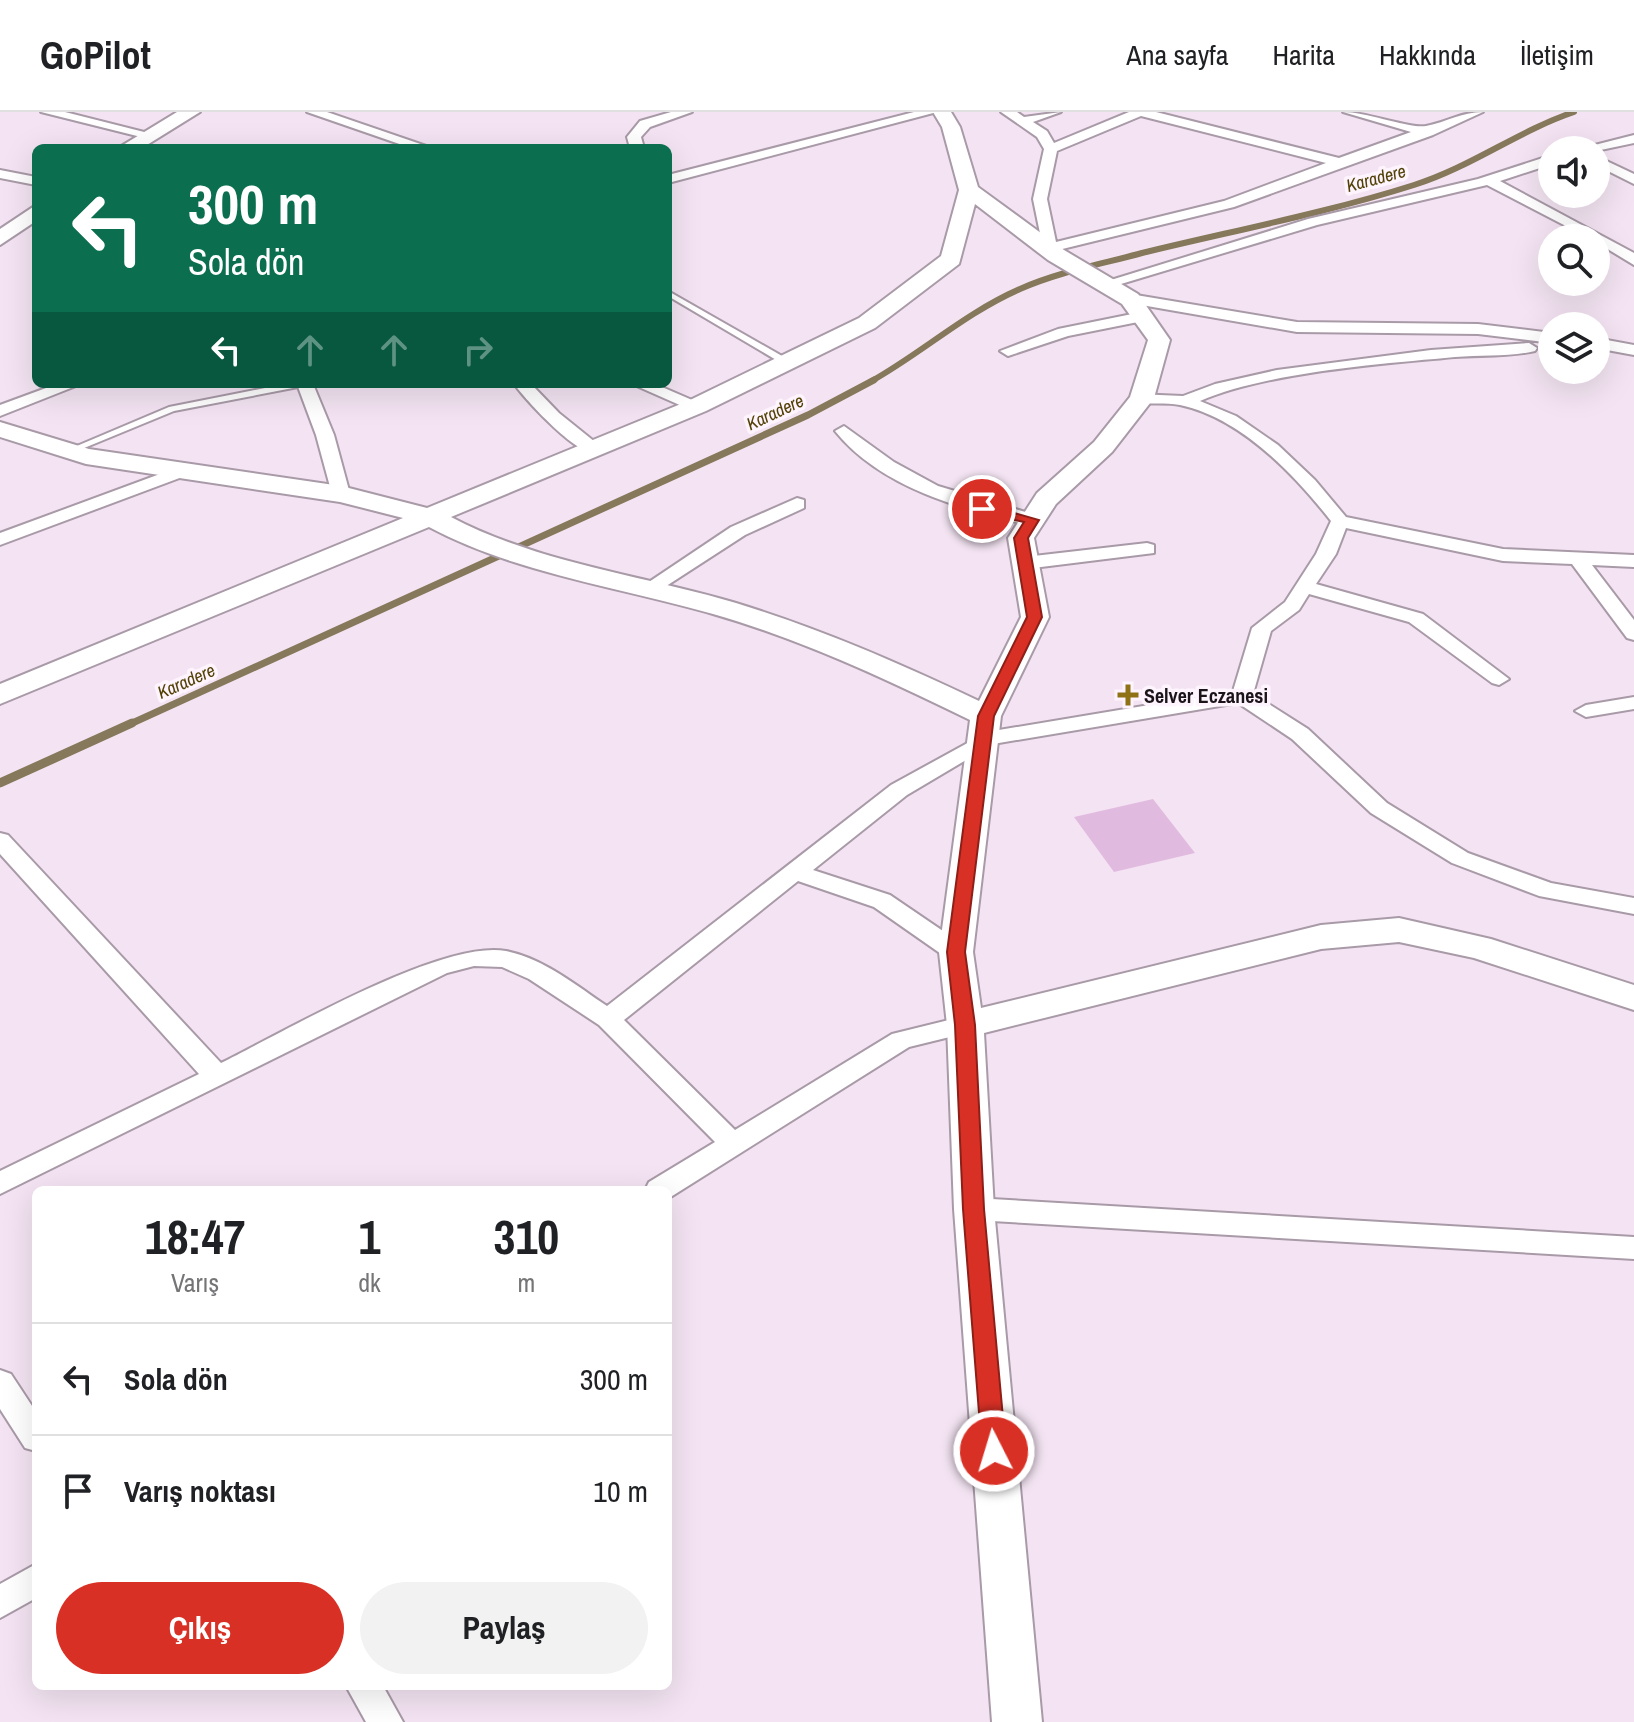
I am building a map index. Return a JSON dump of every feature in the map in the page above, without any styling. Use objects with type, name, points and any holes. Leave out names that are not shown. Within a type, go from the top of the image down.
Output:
[{"type":"street","points":[[48,112],[149,135]]},
{"type":"street","points":[[134,144],[191,112]]},
{"type":"street","points":[[314,112],[413,144]]},
{"type":"street","points":[[636,144],[634,137],[645,124],[685,112]]},
{"type":"street","points":[[672,178],[930,112]]},
{"type":"street","points":[[0,695],[697,406],[867,323],[951,259],[969,190],[951,127],[942,112]]},
{"type":"street","points":[[1008,112],[1042,134],[1051,149],[1040,199],[1053,251]]},
{"type":"street","points":[[1023,121],[1054,112]]},
{"type":"street","points":[[1051,149],[1140,112],[1341,163]]},
{"type":"street","points":[[1350,112],[1428,132]]},
{"type":"street","points":[[1053,251],[1229,204],[1476,112]]},
{"type":"street","points":[[1610,144],[1634,139]]},
{"type":"street","points":[[1008,351],[1064,332],[1118,294],[1313,222],[1488,180],[1538,164]]},
{"type":"street","points":[[1610,167],[1634,180]]},
{"type":"street","points":[[672,169],[684,175]]},
{"type":"street","points":[[0,174],[32,180]]},
{"type":"street","points":[[1488,180],[1602,239],[1634,260]]},
{"type":"street","points":[[969,190],[1118,294],[1159,340],[1142,398],[1103,447],[1046,499],[1021,538],[1035,617],[984,733],[956,952],[965,1025],[974,1209],[1017,1722]]},
{"type":"street","points":[[0,239],[32,214]]},
{"type":"street","points":[[1118,294],[1297,327],[1478,329],[1538,336]]},
{"type":"street","points":[[1185,401],[1212,388],[1279,375],[1481,349],[1538,347]]},
{"type":"street","points":[[1610,347],[1630,349]]},
{"type":"street","points":[[0,411],[62,388]]},
{"type":"street","points":[[307,388],[325,435],[341,494]]},
{"type":"street","points":[[526,388],[553,417],[594,450]]},
{"type":"street","points":[[650,388],[697,406]]},
{"type":"street","points":[[1142,398],[1185,401],[1225,418],[1271,449],[1340,521],[1503,555],[1634,561]]},
{"type":"street","points":[[0,429],[69,451],[341,494],[433,518],[480,543],[650,588],[855,653],[984,733]]},
{"type":"street","points":[[844,431],[866,451],[916,484],[957,503],[1032,520]]},
{"type":"street","points":[[0,539],[187,469]]},
{"type":"street","points":[[650,588],[738,531],[797,504]]},
{"type":"street","points":[[1242,696],[1262,628],[1292,606],[1326,554],[1340,521]]},
{"type":"street","points":[[1025,563],[1147,549]]},
{"type":"street","points":[[1579,560],[1634,634]]},
{"type":"street","points":[[1305,587],[1416,618],[1499,679]]},
{"type":"street","points":[[608,1019],[899,790],[984,733],[1242,696],[1300,734],[1379,808],[1460,858],[1547,890],[1634,906]]},
{"type":"street","points":[[1586,711],[1634,703]]},
{"type":"street","points":[[0,840],[217,1076]]},
{"type":"street","points":[[793,871],[882,901],[956,952]]},
{"type":"street","points":[[665,1186],[901,1040],[1321,937],[1399,930],[1479,947],[1634,998]]},
{"type":"street","points":[[0,1183],[439,967],[474,958],[505,959],[538,973],[608,1019],[733,1144]]},
{"type":"street","points":[[974,1209],[1634,1248]]},
{"type":"street","points":[[0,1383],[32,1432]]},
{"type":"street","points":[[0,1603],[32,1582]]},
{"type":"street","points":[[366,1690],[386,1722]]},
{"type":"lane","points":[[672,295],[786,362]]},
{"type":"lane","points":[[69,451],[172,409],[278,388]]},
{"type":"building","points":[[1153,799],[1195,853],[1114,872],[1074,817]]},
{"type":"waterway","name":"Karadere","points":[[870,382],[962,321],[1035,283],[1414,185],[1455,169],[1574,112]]},
{"type":"waterway","name":"Karadere","points":[[128,725],[808,415],[874,380]]},
{"type":"waterway","name":"Karadere","points":[[0,783],[132,723]]},
{"type":"place","name":"Selver Eczanesi","points":[[1128,695]]},
{"type":"route","points":[[982,509],[1032,520],[1021,538],[1035,617],[986,716],[956,952],[965,1025],[974,1209],[994,1451]]}]
